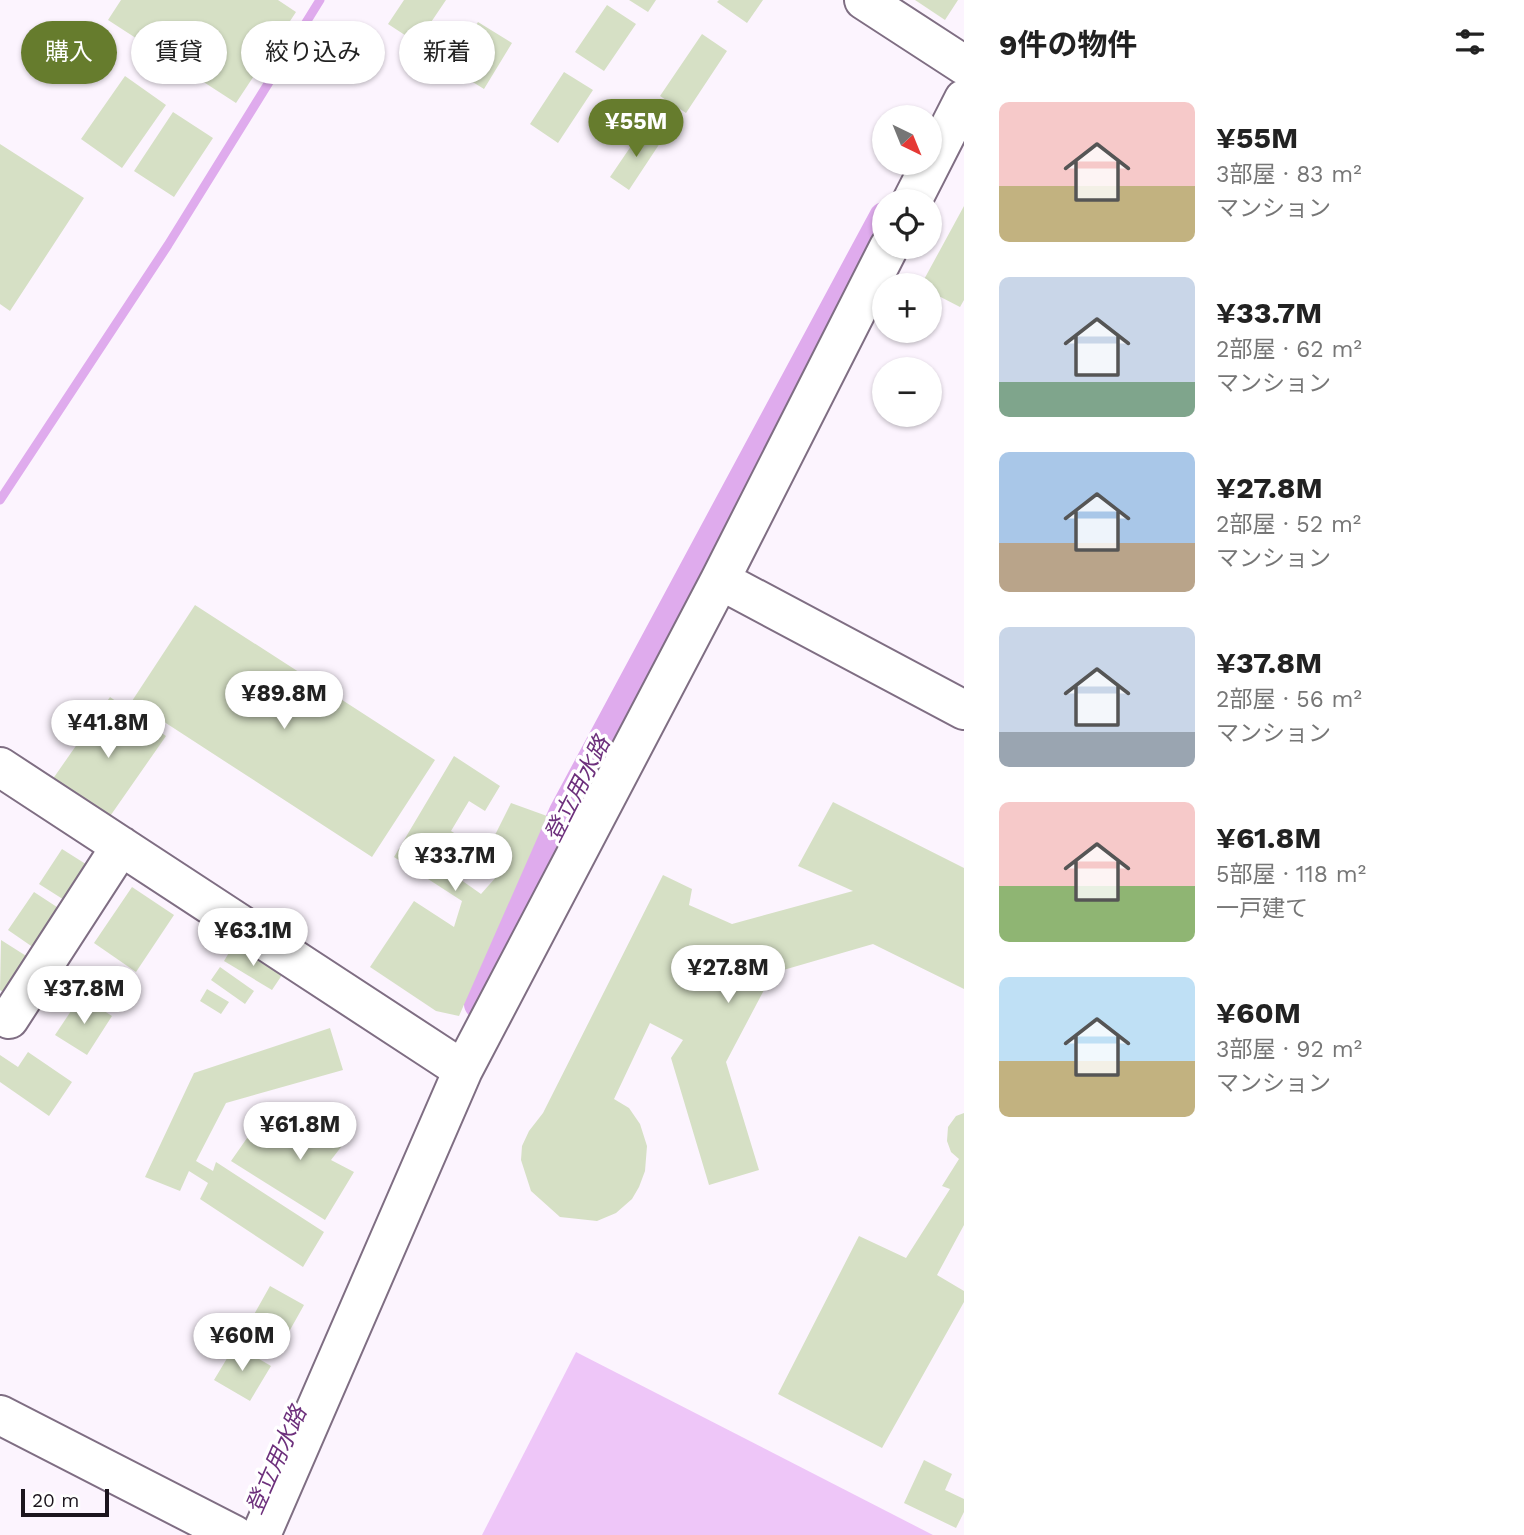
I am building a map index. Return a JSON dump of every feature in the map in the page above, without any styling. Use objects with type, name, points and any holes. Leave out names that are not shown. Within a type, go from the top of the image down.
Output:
[{"type":"street","points":[[864,0],[964,65]]},
{"type":"street","points":[[918,189],[964,99]]},
{"type":"street","points":[[261,1535],[463,1070],[720,580],[883,259]]},
{"type":"street","points":[[720,580],[964,710]]},
{"type":"street","points":[[0,766],[463,1070]]},
{"type":"street","points":[[9,1020],[121,846]]},
{"type":"street","points":[[0,1415],[234,1535]]},
{"type":"shaded area","points":[[576,1352],[933,1535],[482,1535]]},
{"type":"building","points":[[121,0],[278,0],[296,12],[290,21],[241,21],[241,84],[249,84],[236,103],[207,84],[227,84],[227,21],[131,21],[131,35],[117,26],[117,21],[108,20]]},
{"type":"building","points":[[404,0],[446,0],[432,21],[399,21],[399,31],[388,24]]},
{"type":"building","points":[[629,0],[656,0],[648,12]]},
{"type":"building","points":[[763,0],[747,23],[717,2]]},
{"type":"building","points":[[915,0],[958,0],[945,20]]},
{"type":"building","points":[[607,5],[636,24],[604,71],[575,52]]},
{"type":"building","points":[[495,32],[512,43],[495,71]]},
{"type":"building","points":[[702,34],[727,51],[686,113],[660,96]]},
{"type":"building","points":[[564,72],[593,90],[558,143],[530,124]]},
{"type":"building","points":[[125,76],[131,80],[131,84],[136,84],[166,105],[122,168],[81,139]]},
{"type":"building","points":[[173,112],[213,138],[174,197],[134,171]]},
{"type":"building","points":[[667,112],[679,118],[672,132],[659,125]]},
{"type":"building","points":[[644,127],[662,140],[629,190],[610,177]]},
{"type":"building","points":[[0,144],[84,198],[10,311],[0,304]]},
{"type":"building","points":[[964,206],[964,300],[960,307],[942,298],[942,273],[928,273],[935,259],[942,259],[942,246]]},
{"type":"building","points":[[195,605],[435,760],[372,857],[132,701]]},
{"type":"building","points":[[110,697],[166,736],[106,822],[50,783]]},
{"type":"building","points":[[454,756],[500,786],[485,811],[469,801],[451,831],[467,841],[447,870],[481,894],[497,876],[480,865],[511,803],[547,816],[459,1016],[436,1011],[370,967],[414,901],[454,927],[462,901],[394,857]]},
{"type":"building","points":[[833,802],[964,868],[964,989],[873,944],[773,973],[726,1062],[759,1170],[709,1185],[671,1058],[683,1040],[650,1023],[614,1099],[629,1108],[640,1124],[647,1146],[645,1171],[639,1187],[632,1199],[616,1213],[597,1221],[560,1217],[531,1191],[521,1160],[522,1146],[529,1131],[543,1113],[663,875],[692,889],[689,905],[732,924],[853,891],[798,866]]},
{"type":"building","points":[[62,849],[92,868],[69,903],[39,884]]},
{"type":"building","points":[[132,887],[174,915],[136,972],[94,943]]},
{"type":"building","points":[[34,892],[63,911],[37,950],[8,930]]},
{"type":"building","points":[[1,940],[31,959],[7,995],[0,990]]},
{"type":"building","points":[[233,946],[282,975],[272,990],[224,961]]},
{"type":"building","points":[[220,967],[254,991],[245,1004],[211,980]]},
{"type":"building","points":[[207,989],[229,1002],[221,1014],[200,1001]]},
{"type":"building","points":[[81,996],[112,1016],[87,1055],[55,1035]]},
{"type":"building","points":[[330,1028],[343,1070],[226,1103],[196,1161],[213,1171],[216,1162],[324,1232],[303,1267],[200,1199],[208,1183],[189,1171],[180,1191],[145,1177],[194,1073]]},
{"type":"building","points":[[28,1052],[72,1082],[49,1116],[0,1082],[0,1055],[18,1067]]},
{"type":"building","points":[[324,1109],[355,1129],[331,1160],[354,1172],[325,1220],[231,1161],[261,1118],[296,1141]]},
{"type":"building","points":[[964,1113],[964,1225],[937,1275],[964,1291],[964,1302],[882,1448],[778,1394],[859,1236],[906,1258],[950,1189],[942,1186],[959,1159],[951,1152],[947,1141],[948,1127],[956,1116]]},
{"type":"building","points":[[270,1286],[304,1305],[281,1346],[247,1327]]},
{"type":"building","points":[[235,1345],[271,1366],[250,1401],[214,1380]]},
{"type":"building","points":[[924,1460],[952,1474],[945,1490],[964,1499],[964,1512],[956,1528],[904,1503]]},
{"type":"waterway","points":[[0,500],[168,245],[320,0]]},
{"type":"waterway","name":"登立用水路","points":[[479,1004],[564,812],[872,239]]}]
